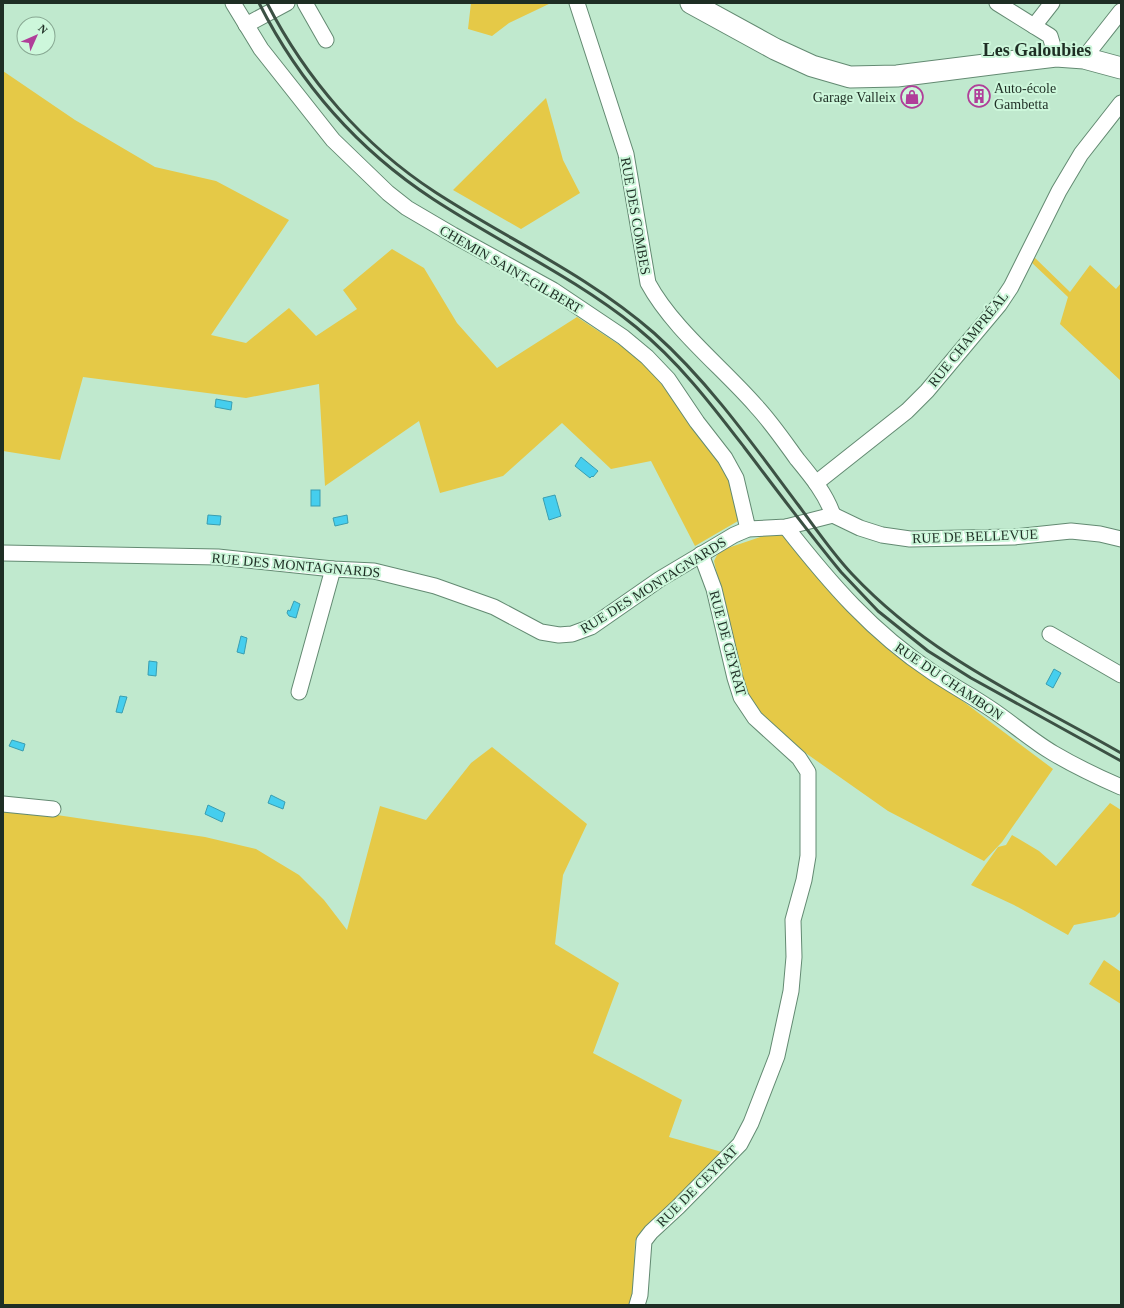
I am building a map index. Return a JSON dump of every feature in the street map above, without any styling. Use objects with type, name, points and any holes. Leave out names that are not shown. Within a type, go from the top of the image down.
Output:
[{"type":"main road","points":[[691,3],[775,49],[812,66],[850,77],[897,76],[1056,56],[1084,58],[1121,68]]},
{"type":"street","name":"CHEMIN SAINT-GILBERT","points":[[233,3],[262,49],[332,140],[388,193],[407,208],[553,290],[623,337],[647,356],[668,379],[697,422],[725,458],[736,478],[748,529]]},
{"type":"street","points":[[246,24],[287,3]]},
{"type":"street","points":[[305,3],[326,40]]},
{"type":"street","name":"RUE DES COMBES","points":[[577,3],[626,154],[635,196],[648,283],[653,293],[691,339],[757,407],[816,483],[830,506],[833,515]]},
{"type":"street","points":[[997,3],[1004,9],[1050,36],[1056,56]]},
{"type":"street","points":[[1034,26],[1052,3]]},
{"type":"street","points":[[1084,58],[1121,11]]},
{"type":"street","name":"RUE CHAMPRÉAL","points":[[816,483],[907,411],[927,391],[999,305],[1011,287],[1059,191],[1081,154],[1121,103]]},
{"type":"street","name":"RUE DES MONTAGNARDS","points":[[3,553],[144,554],[218,557],[333,569],[374,571],[435,586],[494,607],[541,632],[559,635],[572,634],[591,627],[660,579],[734,535],[748,529],[786,527],[833,515]]},
{"type":"street","name":"RUE DE BELLEVUE","points":[[833,515],[860,528],[882,535],[910,539],[1014,537],[1071,531],[1100,534],[1121,539]]},
{"type":"street","name":"RUE DU CHAMBON","points":[[786,527],[826,578],[865,619],[890,640],[932,672],[992,709],[1052,752],[1094,775],[1121,787]]},
{"type":"street","name":"RUE DE CEYRAT","points":[[637,1305],[640,1295],[644,1241],[651,1232],[678,1208],[740,1144],[751,1123],[777,1056],[792,991],[794,957],[793,920],[804,880],[808,856],[808,772],[791,751],[755,718],[741,697],[735,678],[714,589],[702,554]]},
{"type":"street","points":[[299,692],[333,569]]},
{"type":"street","points":[[1050,634],[1121,675]]},
{"type":"street","points":[[3,804],[53,809]]},
{"type":"shaded area","points":[[471,3],[551,3],[509,23],[492,36],[468,29]]},
{"type":"shaded area","points":[[3,71],[75,120],[155,167],[216,181],[289,220],[211,335],[246,343],[289,308],[316,336],[357,309],[343,290],[392,249],[424,268],[457,323],[497,368],[577,317],[644,361],[713,452],[731,481],[738,521],[695,546],[651,461],[611,469],[562,423],[503,476],[440,493],[419,421],[325,486],[319,384],[246,398],[83,377],[60,460],[3,451]]},
{"type":"shaded area","points":[[546,98],[563,160],[580,193],[521,229],[453,190]]},
{"type":"shaded area","points":[[1033,256],[1070,292],[1090,265],[1116,289],[1121,283],[1121,381],[1060,324],[1068,297],[1030,261]]},
{"type":"shaded area","points":[[781,530],[871,627],[960,699],[1053,769],[1002,842],[984,861],[888,811],[807,754],[756,712],[743,692],[714,561],[719,551]]},
{"type":"shaded area","points":[[492,747],[587,824],[563,875],[555,944],[619,983],[593,1053],[682,1100],[669,1137],[722,1152],[635,1241],[633,1302],[631,1305],[3,1305],[3,807],[205,837],[256,849],[299,875],[324,900],[347,930],[380,806],[426,820],[471,763]]},
{"type":"shaded area","points":[[1110,803],[1121,810],[1121,911],[1115,917],[1074,925],[1068,935],[1014,905],[971,885],[998,847],[1006,845],[1012,835],[1039,851],[1056,866]]},
{"type":"shaded area","points":[[1104,960],[1121,972],[1121,1004],[1089,984]]},
{"type":"water","points":[[216,399],[232,402],[231,410],[215,407]]},
{"type":"water","points":[[581,457],[598,471],[593,477],[592,476],[590,478],[575,466]]},
{"type":"water","points":[[311,490],[320,490],[320,506],[311,506]]},
{"type":"water","points":[[555,495],[561,516],[549,520],[543,498]]},
{"type":"water","points":[[208,515],[221,516],[220,525],[207,524]]},
{"type":"water","points":[[347,515],[348,523],[335,526],[333,518]]},
{"type":"water","points":[[294,601],[300,604],[296,618],[289,616],[287,613],[288,610],[290,611]]},
{"type":"water","points":[[241,636],[247,638],[244,654],[237,652]]},
{"type":"water","points":[[149,661],[157,662],[156,676],[148,675]]},
{"type":"water","points":[[1054,669],[1061,673],[1053,688],[1046,684]]},
{"type":"water","points":[[120,696],[127,697],[122,713],[116,712]]},
{"type":"water","points":[[12,740],[25,744],[23,751],[9,746]]},
{"type":"water","points":[[271,795],[285,802],[283,809],[268,803]]},
{"type":"water","points":[[208,805],[225,813],[222,822],[205,814]]},
{"type":"railway","points":[[259,3],[275,33],[312,87],[333,113],[380,159],[405,180],[458,215],[588,292],[652,340],[694,384],[841,572],[878,611],[928,651],[971,678],[1121,761]]},
{"type":"railway","points":[[267,3],[282,31],[318,84],[360,132],[384,153],[409,174],[435,192],[547,258],[602,293],[629,312],[674,352],[731,416],[838,558],[882,603],[913,629],[946,653],[1014,694],[1121,753]]},
{"type":"place","name":"Auto-école Gambetta","points":[[979,96]]},
{"type":"place","name":"Garage Valleix","points":[[912,97]]},
{"type":"district","name":"Les Galoubies","points":[[1037,50]]}]
